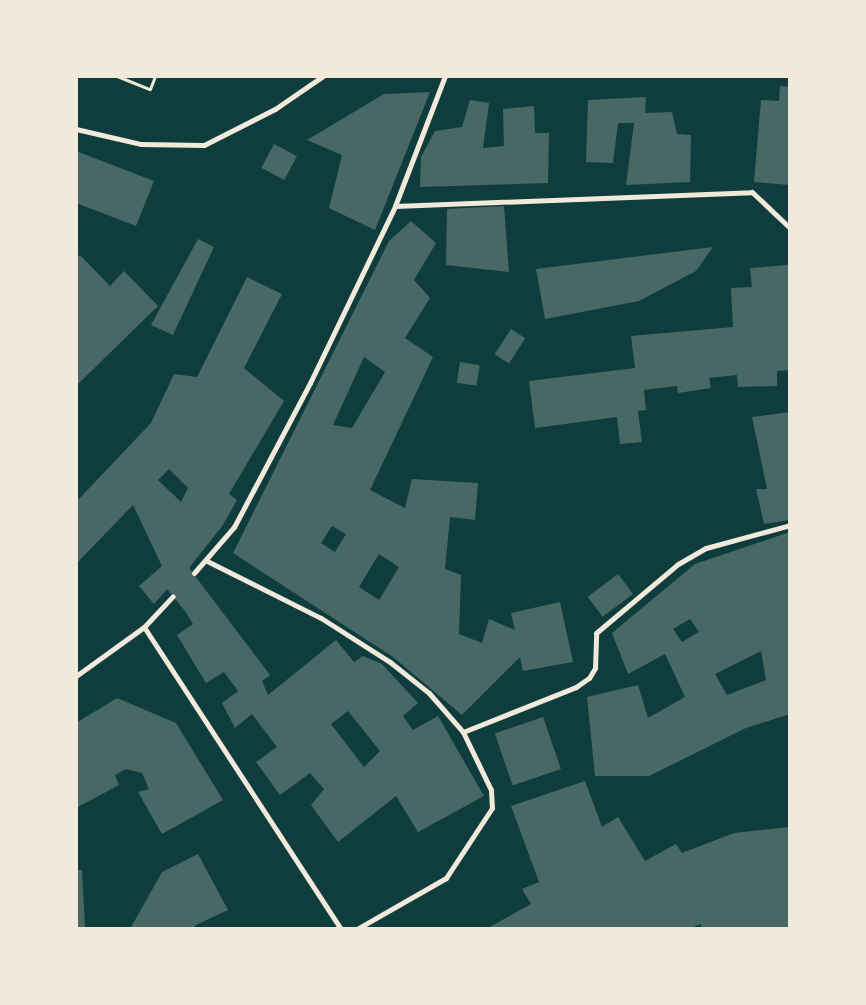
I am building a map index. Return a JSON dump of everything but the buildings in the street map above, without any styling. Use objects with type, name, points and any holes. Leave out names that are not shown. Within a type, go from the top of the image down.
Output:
[{"type":"street","points":[[76,129],[141,144],[204,146],[275,109],[323,76]]},
{"type":"street","points":[[194,573],[207,561],[234,527],[292,417],[395,206],[443,78]]},
{"type":"street","points":[[395,206],[752,192],[790,228]]},
{"type":"street","points":[[463,732],[576,687],[589,678],[595,668],[596,632],[678,564],[706,548],[790,525]]},
{"type":"street","points":[[207,561],[322,618],[390,662],[429,693],[463,732],[491,790],[492,808],[446,878],[357,929]]},
{"type":"street","points":[[76,676],[144,626],[173,596]]},
{"type":"street","points":[[144,626],[342,929]]},
{"type":"path","points":[[117,76],[150,89],[155,76]]}]
